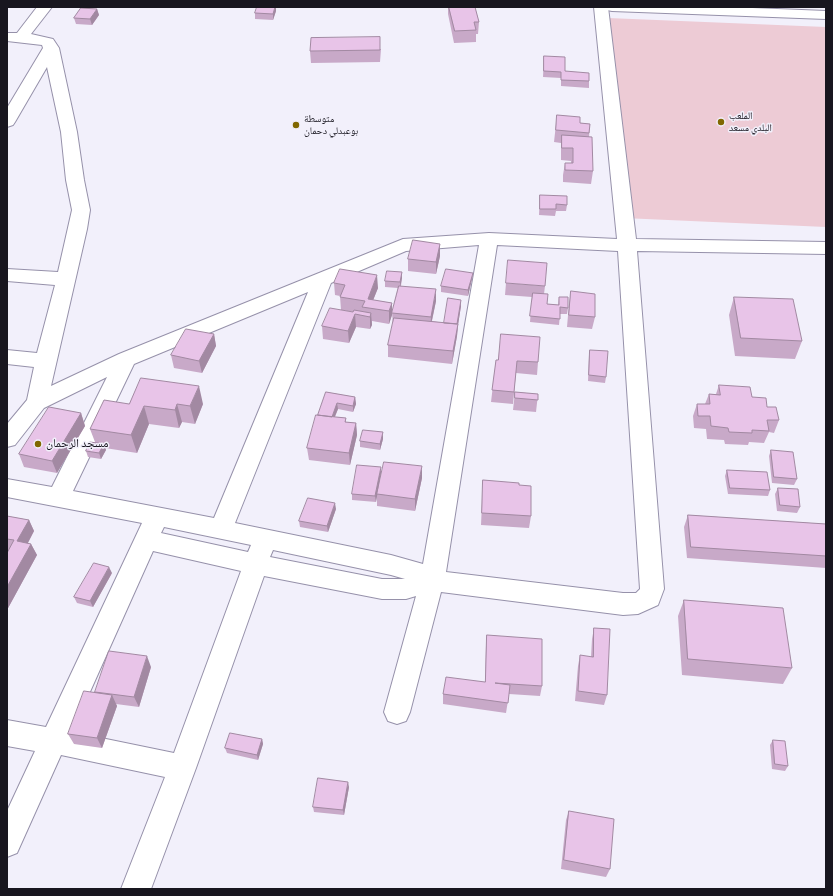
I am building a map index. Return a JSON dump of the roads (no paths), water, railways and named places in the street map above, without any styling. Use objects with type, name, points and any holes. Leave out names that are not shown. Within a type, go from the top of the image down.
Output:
[{"type":"street","points":[[14,37],[45,7]]},
{"type":"street","points":[[146,540],[382,589],[406,588],[432,581],[623,604],[638,603],[649,598],[652,589],[627,245],[601,7]]},
{"type":"street","points":[[612,7],[826,15]]},
{"type":"street","points":[[14,37],[45,41],[48,42],[51,48],[69,132],[75,180],[81,210],[78,229],[45,360],[37,402]]},
{"type":"street","points":[[7,122],[51,48]]},
{"type":"street","points":[[397,712],[432,581],[489,239]]},
{"type":"street","points":[[7,439],[37,402],[126,360],[403,245],[445,240],[489,239],[627,245],[826,248]]},
{"type":"street","points":[[7,275],[66,279]]},
{"type":"street","points":[[221,530],[323,279]]},
{"type":"street","points":[[7,356],[45,360]]},
{"type":"street","points":[[58,497],[126,360]]},
{"type":"street","points":[[7,488],[156,516],[265,540],[391,565],[414,571],[432,581]]},
{"type":"street","points":[[7,843],[156,516]]},
{"type":"street","points":[[136,889],[265,540]]},
{"type":"street","points":[[7,733],[54,741],[182,768]]},
{"type":"place","name":"الملعب البلدي مسعد","points":[[721,122]]},
{"type":"place","name":"متوسطة بوعبدلي دحمان","points":[[296,125]]},
{"type":"place","name":"مسجد الرحمان","points":[[38,444]]}]
